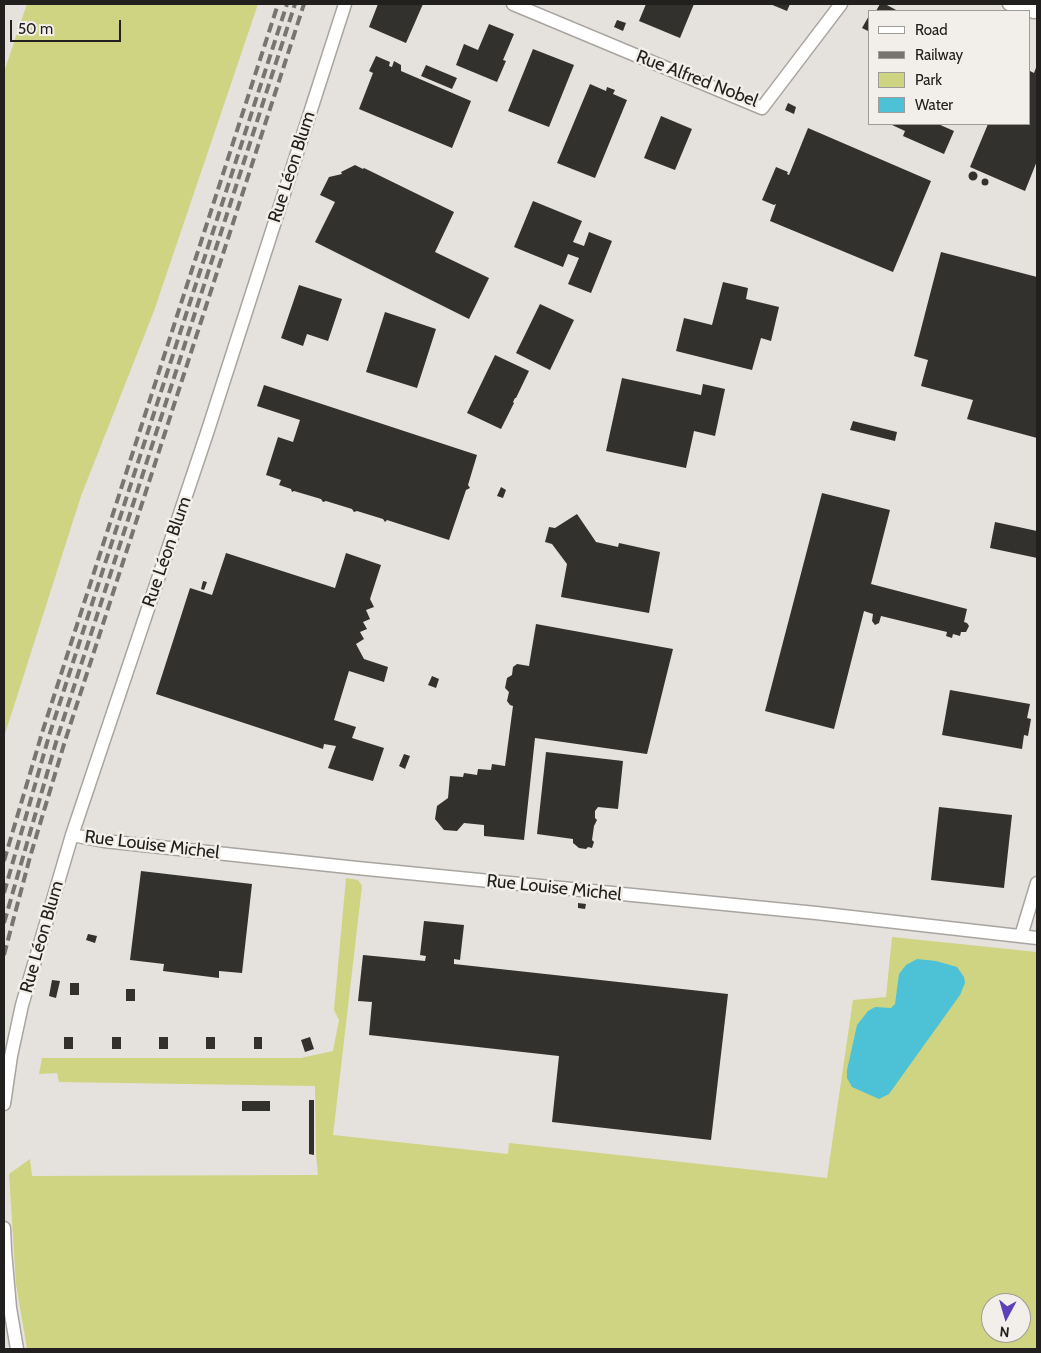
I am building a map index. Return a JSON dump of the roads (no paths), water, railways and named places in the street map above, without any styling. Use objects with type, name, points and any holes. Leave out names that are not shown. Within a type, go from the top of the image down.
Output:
[{"type":"street","name":"Rue Léon Blum","points":[[4,1104],[11,1056],[22,1005],[72,834],[207,433],[345,4]]},
{"type":"street","name":"Rue Alfred Nobel","points":[[512,4],[762,108],[841,4]]},
{"type":"street","points":[[1009,4],[1029,10]]},
{"type":"street","name":"Rue Louise Michel","points":[[72,834],[104,841],[816,913],[1037,938]]},
{"type":"street","points":[[1021,936],[1037,883]]},
{"type":"street","points":[[4,1228],[4,1251],[16,1349]]},
{"type":"water","points":[[917,959],[936,961],[957,967],[964,977],[965,983],[960,995],[889,1094],[879,1099],[852,1087],[847,1078],[857,1025],[868,1011],[875,1007],[891,1008],[895,1004],[899,974],[906,965]]},
{"type":"railway","points":[[4,861],[42,733],[278,4]]},
{"type":"railway","points":[[4,893],[49,736],[287,4]]},
{"type":"railway","points":[[4,923],[57,739],[295,4]]},
{"type":"railway","points":[[4,955],[30,857],[65,741],[304,4]]}]
